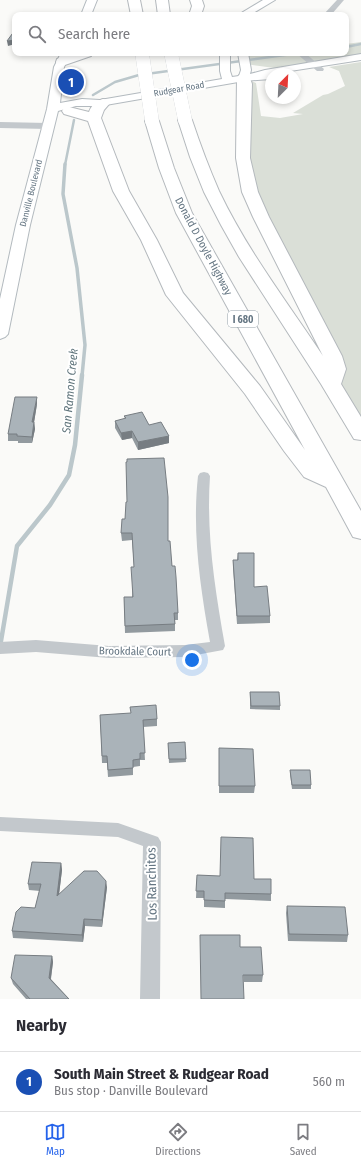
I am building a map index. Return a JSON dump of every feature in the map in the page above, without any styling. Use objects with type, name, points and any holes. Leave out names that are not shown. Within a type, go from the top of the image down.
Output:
[{"type":"highway","points":[[134,0],[136,12]]},
{"type":"highway","points":[[162,0],[164,12]]},
{"type":"highway","points":[[196,0],[198,6],[196,12]]},
{"type":"highway","name":"Donald D Doyle Highway","points":[[142,56],[152,121],[170,180],[184,212],[361,531]]},
{"type":"highway","points":[[172,56],[192,148],[203,176],[262,281],[331,384],[361,434]]},
{"type":"highway","points":[[240,74],[245,84],[243,158],[250,192],[261,217],[332,356],[336,369],[331,384]]},
{"type":"highway","points":[[69,111],[99,108],[121,191],[149,240],[175,295],[253,390],[291,446],[312,472],[335,483]]},
{"type":"main road","points":[[87,12],[92,0]]},
{"type":"main road","points":[[248,12],[270,0]]},
{"type":"main road","points":[[265,12],[277,0]]},
{"type":"main road","points":[[226,56],[240,74]]},
{"type":"main road","points":[[240,74],[243,56]]},
{"type":"main road","name":"Danville Boulevard","points":[[0,334],[23,225],[53,109],[59,68],[64,57]]},
{"type":"main road","name":"Rudgear Road","points":[[301,70],[361,57]]},
{"type":"main road","name":"Rudgear Road","points":[[317,67],[361,62]]},
{"type":"main road","points":[[240,74],[265,68]]},
{"type":"main road","name":"Rudgear Road","points":[[53,109],[66,104],[90,101],[99,108],[240,74],[265,73]]},
{"type":"main road","name":"Rudgear Road","points":[[240,74],[265,76]]},
{"type":"main road","points":[[53,109],[69,111]]},
{"type":"street","points":[[330,12],[341,0]]},
{"type":"street","points":[[303,56],[317,67]]},
{"type":"street","points":[[0,125],[48,126]]},
{"type":"street","name":"Brookdale Court","points":[[0,648],[36,646],[109,652],[185,651],[218,646],[208,590],[201,502],[204,476]]},
{"type":"street","name":"Los Ranchitos","points":[[0,824],[118,830],[152,842],[150,999]]},
{"type":"shaded area","points":[[361,42],[361,57],[289,68],[275,68],[245,64],[243,57],[251,56],[349,56],[349,44]]},
{"type":"shaded area","points":[[361,62],[361,434],[331,384],[336,369],[250,192],[244,78],[256,83],[261,116],[280,118],[303,114],[293,113],[323,95],[345,86],[339,71],[329,67]]},
{"type":"building","points":[[12,34],[12,40],[7,41]]},
{"type":"building","points":[[15,397],[37,397],[32,422],[34,422],[32,437],[8,434]]},
{"type":"building","points":[[142,412],[149,425],[161,422],[169,436],[138,442],[132,431],[121,433],[115,421],[126,418],[124,416]]},
{"type":"building","points":[[164,458],[168,497],[168,541],[170,541],[172,566],[175,566],[178,613],[174,613],[175,624],[125,626],[124,597],[133,597],[131,567],[134,567],[132,533],[121,533],[122,519],[125,519],[127,502],[126,462],[127,459]]},
{"type":"building","points":[[238,553],[254,553],[254,587],[267,586],[270,616],[237,616],[233,560],[238,560]]},
{"type":"building","points":[[250,692],[279,692],[280,706],[251,706]]},
{"type":"building","points":[[156,705],[157,719],[143,720],[145,753],[140,753],[140,759],[133,760],[133,768],[108,770],[107,756],[102,756],[100,715],[131,713],[130,707]]},
{"type":"building","points":[[185,742],[186,759],[169,759],[168,743]]},
{"type":"building","points":[[219,748],[253,749],[255,786],[219,786]]},
{"type":"building","points":[[290,770],[310,770],[311,785],[292,785]]},
{"type":"building","points":[[221,837],[253,838],[254,879],[271,879],[271,894],[225,893],[225,901],[204,900],[204,891],[196,891],[197,875],[220,876]]},
{"type":"building","points":[[32,862],[61,863],[57,896],[84,871],[97,871],[106,881],[102,920],[84,919],[82,935],[12,931],[16,912],[21,907],[35,908],[41,884],[28,884]]},
{"type":"building","points":[[287,906],[345,907],[348,935],[289,934]]},
{"type":"building","points":[[200,935],[240,935],[240,947],[261,947],[263,975],[243,975],[244,999],[201,999]]},
{"type":"building","points":[[15,955],[52,956],[49,978],[69,999],[30,999],[11,978]]},
{"type":"waterway","name":"San Ramon Creek","points":[[349,46],[361,44]]},
{"type":"waterway","name":"San Ramon Creek","points":[[93,95],[115,82],[139,75],[277,56]]},
{"type":"waterway","name":"San Ramon Creek","points":[[65,165],[74,120]]},
{"type":"waterway","name":"San Ramon Creek","points":[[65,164],[63,194],[77,268],[85,345],[82,376]]},
{"type":"waterway","name":"San Ramon Creek","points":[[0,647],[17,546],[50,505],[69,475],[75,445],[82,375]]},
{"type":"place","name":"South Main Street & Rudgear Road","points":[[71,82]]}]
